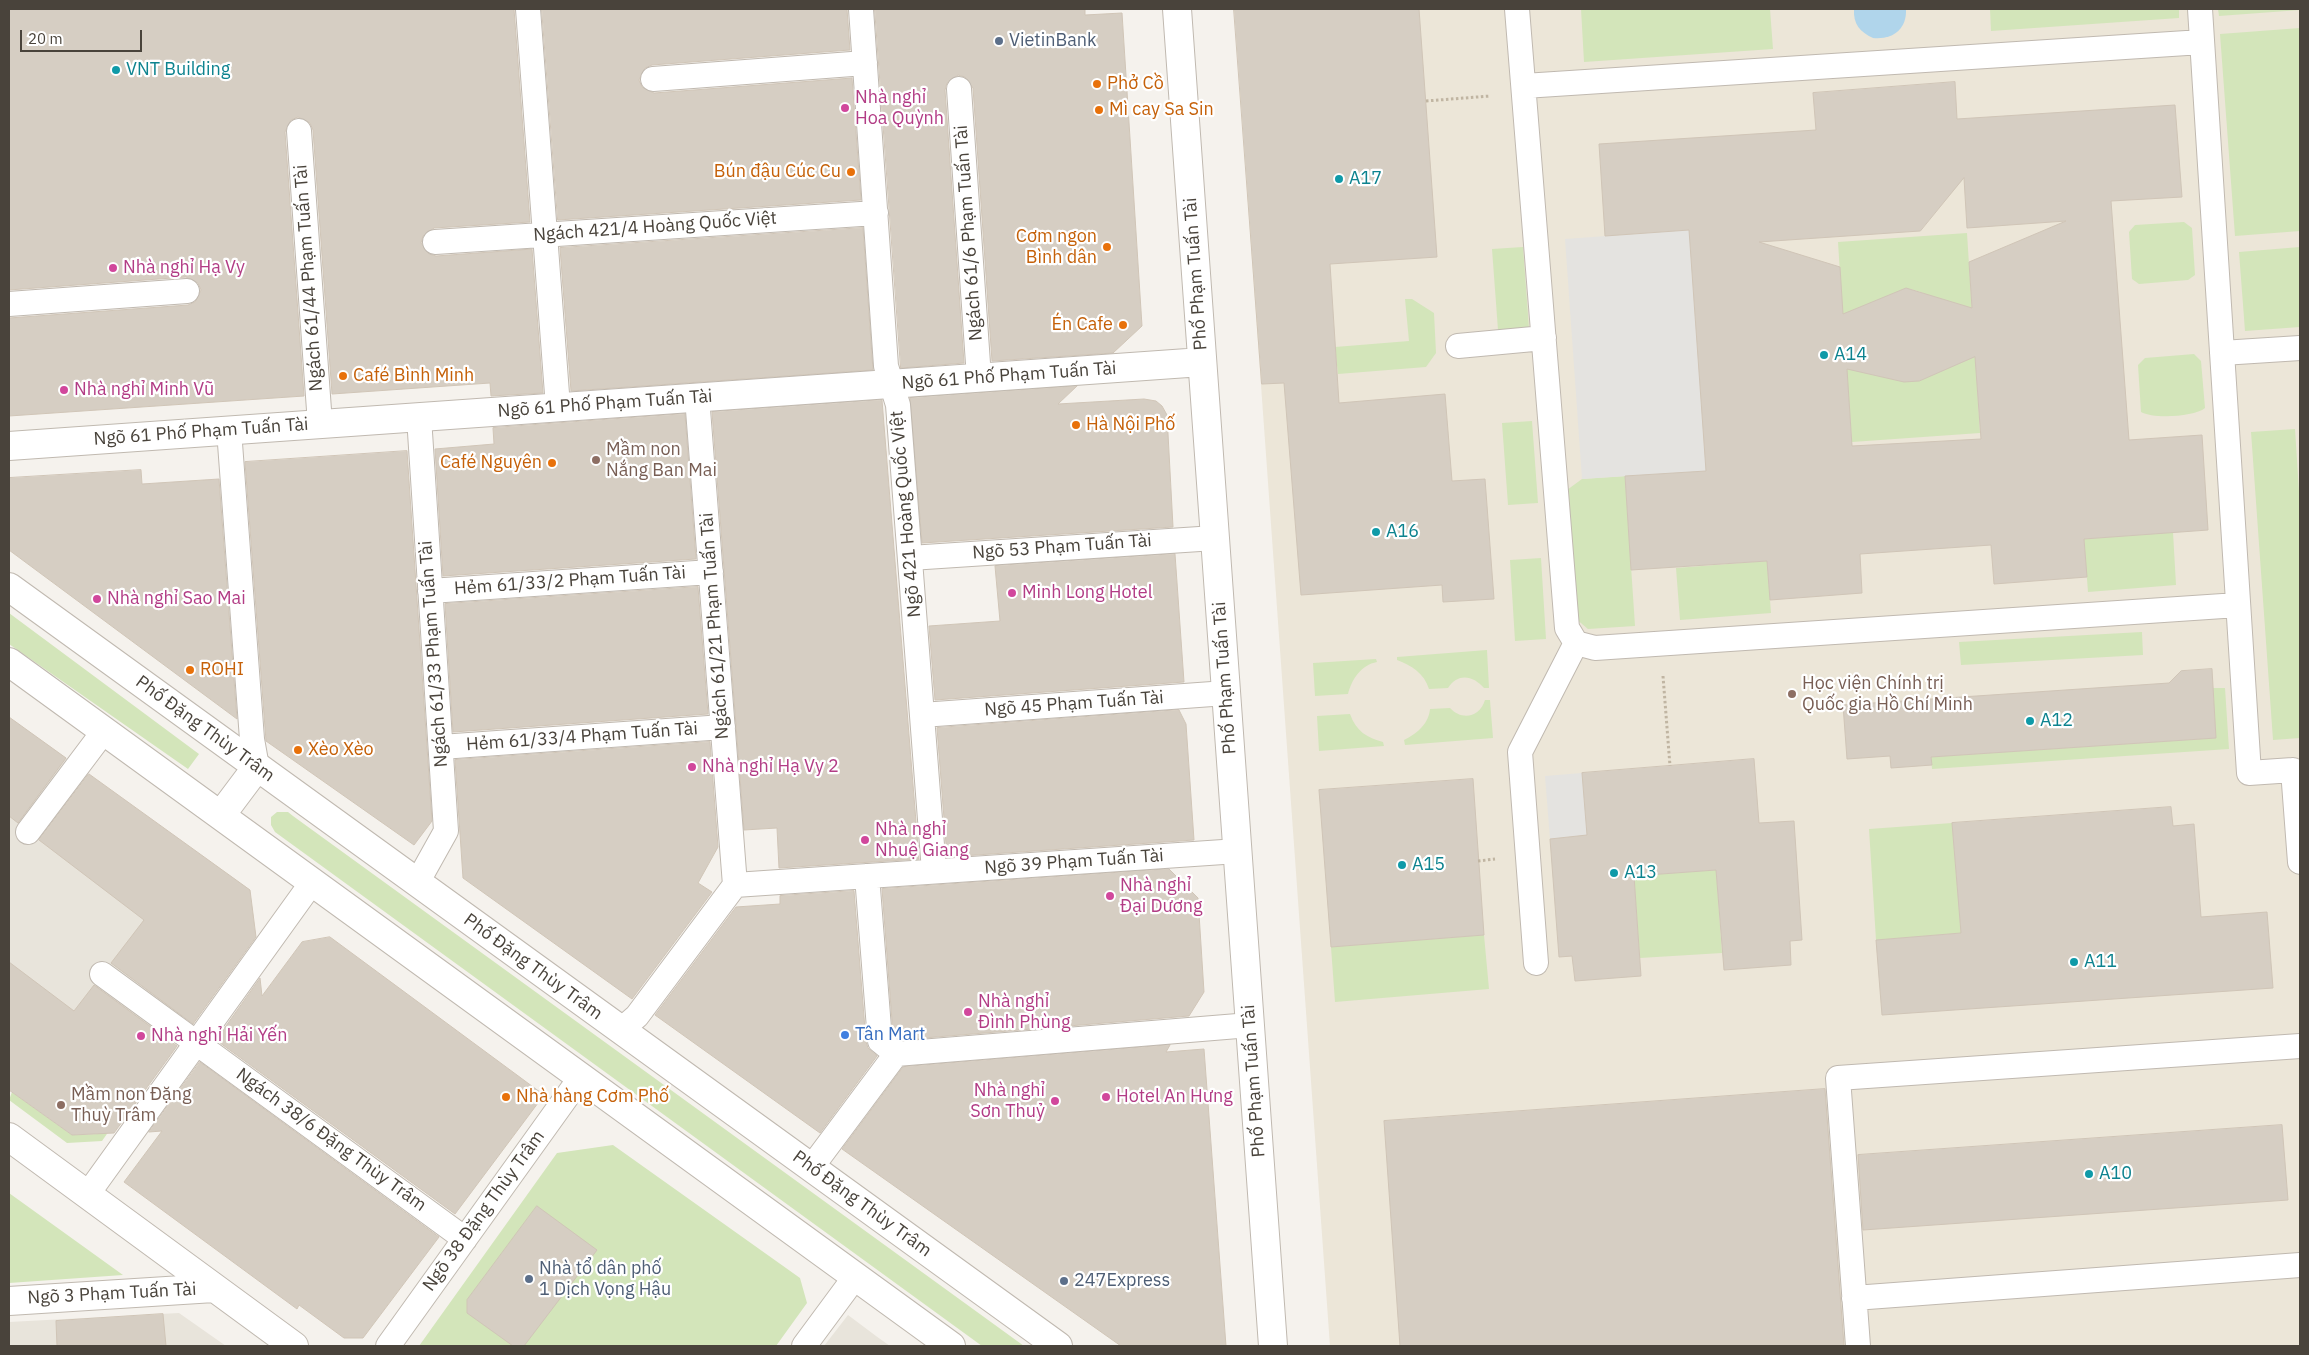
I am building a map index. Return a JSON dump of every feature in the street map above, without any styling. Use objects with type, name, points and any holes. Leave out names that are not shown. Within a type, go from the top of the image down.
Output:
[{"type":"street","name":"Phố Phạm Tuấn Tài","points":[[1177,9],[1273,1346]]},
{"type":"street","name":"Ngõ 61 Phố Phạm Tuấn Tài","points":[[9,446],[1202,362]]},
{"type":"street","name":"Phố Đặng Thùy Trâm","points":[[9,587],[1058,1346]]},
{"type":"street","points":[[9,662],[951,1346]]},
{"type":"street","points":[[221,815],[257,767]]},
{"type":"street","name":"Ngõ 3 Phạm Tuấn Tài","points":[[9,1137],[294,1346]]},
{"type":"street","name":"Ngõ 3 Phạm Tuấn Tài","points":[[9,1301],[214,1288]]},
{"type":"lane","points":[[528,9],[558,407]]},
{"type":"lane","name":"Ngõ 421 Hoàng Quốc Việt","points":[[861,9],[886,366],[898,405],[934,871]]},
{"type":"lane","points":[[1517,9],[1566,628],[1576,643],[1595,648],[2238,604]]},
{"type":"lane","points":[[2200,9],[2249,773],[2297,772],[2300,862]]},
{"type":"lane","points":[[1524,86],[2202,42]]},
{"type":"lane","points":[[653,79],[865,63]]},
{"type":"lane","name":"Ngách 61/6 Phạm Tuấn Tài","points":[[959,89],[979,378]]},
{"type":"lane","name":"Ngách 61/44 Phạm Tuấn Tài","points":[[298,132],[320,424]]},
{"type":"lane","name":"Ngách 421/4 Hoàng Quốc Việt","points":[[435,242],[876,213]]},
{"type":"lane","points":[[9,304],[187,291]]},
{"type":"lane","points":[[1458,346],[1544,338]]},
{"type":"lane","points":[[2222,353],[2300,348]]},
{"type":"lane","name":"Ngách 61/21 Phạm Tuấn Tài","points":[[697,397],[735,885]]},
{"type":"lane","name":"Ngách 61/33 Phạm Tuấn Tài","points":[[417,883],[446,831],[418,417]]},
{"type":"lane","points":[[229,430],[252,739],[257,767]]},
{"type":"lane","name":"Ngõ 53 Phạm Tuấn Tài","points":[[910,558],[1215,538]]},
{"type":"lane","name":"Hẻm 61/33/2 Phạm Tuấn Tài","points":[[430,591],[711,572]]},
{"type":"lane","points":[[1536,963],[1520,752],[1576,643]]},
{"type":"lane","name":"Ngõ 45 Phạm Tuấn Tài","points":[[922,715],[1226,693]]},
{"type":"lane","name":"Hẻm 61/33/4 Phạm Tuấn Tài","points":[[441,747],[723,727]]},
{"type":"lane","points":[[28,832],[104,731]]},
{"type":"lane","name":"Ngõ 39 Phạm Tuấn Tài","points":[[735,885],[1238,851]]},
{"type":"lane","points":[[867,876],[880,1041],[896,1054],[1250,1025]]},
{"type":"lane","points":[[87,1195],[313,881]]},
{"type":"lane","points":[[621,1030],[637,1016],[735,885]]},
{"type":"lane","name":"Ngách 38/6 Đặng Thùy Trâm","points":[[102,974],[464,1239]]},
{"type":"lane","points":[[1858,1346],[1838,1078],[2300,1046]]},
{"type":"lane","points":[[811,1168],[896,1054]]},
{"type":"lane","name":"Ngõ 38 Đặng Thùy Trâm","points":[[388,1346],[581,1077]]},
{"type":"lane","points":[[1854,1298],[2300,1265]]},
{"type":"lane","points":[[804,1346],[855,1277]]},
{"type":"path","points":[[1426,101],[1485,97]]},
{"type":"path","points":[[1660,643],[1670,766]]},
{"type":"shaded area","name":"Học viện Chính trị Quốc gia Hồ Chí Minh","points":[[1234,9],[2300,9],[2300,1346],[1330,1346]]},
{"type":"shaded area","points":[[1689,230],[1706,471],[1582,479],[1565,239]]},
{"type":"shaded area","points":[[9,717],[250,890],[254,920],[97,1134],[72,1135],[9,1089]]},
{"type":"shaded area","points":[[1582,773],[1587,835],[1550,839],[1545,776]]},
{"type":"shaded area","points":[[179,1313],[226,1346],[9,1346],[9,1322]]},
{"type":"shaded area","points":[[848,1315],[876,1336],[890,1346],[824,1346]]},
{"type":"green space","points":[[1581,9],[1770,9],[1773,49],[1584,62]]},
{"type":"green space","points":[[1990,9],[2179,9],[2179,18],[1991,31]]},
{"type":"green space","points":[[2218,9],[2300,9],[2300,10],[2219,16]]},
{"type":"green space","points":[[2300,28],[2300,231],[2235,236],[2220,34]]},
{"type":"green space","points":[[2184,222],[2192,228],[2195,275],[2188,280],[2139,284],[2132,279],[2129,232],[2135,225]]},
{"type":"green space","points":[[1967,233],[1972,312],[1942,304],[1914,290],[1906,290],[1888,296],[1843,321],[1838,242]]},
{"type":"green space","points":[[1523,247],[1529,328],[1498,330],[1492,249]]},
{"type":"green space","points":[[2300,247],[2300,327],[2245,331],[2239,252]]},
{"type":"green space","points":[[1405,299],[1412,299],[1434,313],[1436,353],[1426,367],[1338,374],[1335,347],[1409,341]]},
{"type":"green space","points":[[1975,351],[1980,433],[1852,442],[1846,360]]},
{"type":"green space","points":[[2194,354],[2201,361],[2205,408],[2192,413],[2173,416],[2155,416],[2141,412],[2138,365],[2145,358]]},
{"type":"green space","points":[[1532,421],[1538,503],[1508,505],[1502,423]]},
{"type":"green space","points":[[2295,429],[2300,507],[2300,738],[2273,740],[2251,432]]},
{"type":"green space","points":[[1625,476],[1635,626],[1588,629],[1575,618],[1567,490],[1582,479]]},
{"type":"green space","points":[[2173,532],[2176,585],[2088,592],[2084,539]]},
{"type":"green space","points":[[1541,558],[1546,639],[1515,641],[1510,560]]},
{"type":"green space","points":[[1767,561],[1771,613],[1680,620],[1676,568]]},
{"type":"green space","points":[[9,613],[199,754],[188,769],[9,644]]},
{"type":"green space","points":[[2142,632],[2143,655],[1961,665],[1959,642]]},
{"type":"green space","points":[[1487,650],[1489,688],[1484,688],[1471,679],[1461,678],[1452,683],[1448,688],[1429,689],[1421,674],[1397,660],[1397,657]]},
{"type":"green space","points":[[1376,659],[1377,662],[1366,666],[1358,674],[1348,694],[1315,696],[1313,663]]},
{"type":"green space","points":[[2213,688],[2225,688],[2229,749],[1932,769],[1931,757],[2216,738]]},
{"type":"green space","points":[[1485,700],[1490,700],[1493,738],[1405,745],[1404,740],[1418,731],[1425,723],[1430,709],[1450,708],[1465,716],[1479,710]]},
{"type":"green space","points":[[1350,714],[1355,725],[1363,733],[1383,742],[1384,746],[1319,751],[1317,716]]},
{"type":"green space","points":[[277,812],[288,812],[1024,1346],[982,1346],[275,832],[271,825],[271,817]]},
{"type":"green space","points":[[1952,823],[1961,933],[1876,940],[1869,829]]},
{"type":"green space","points":[[1716,870],[1722,953],[1640,958],[1634,876]]},
{"type":"green space","points":[[1484,935],[1489,989],[1335,1002],[1331,947]]},
{"type":"green space","points":[[12,1092],[72,1135],[97,1134],[109,1117],[116,1121],[102,1141],[67,1143],[9,1100]]},
{"type":"green space","points":[[613,1145],[800,1278],[807,1303],[776,1346],[419,1346],[557,1153]]},
{"type":"green space","points":[[9,1193],[123,1275],[9,1283]]},
{"type":"water","points":[[1854,9],[1906,9],[1906,16],[1897,32],[1887,37],[1873,38],[1858,27]]},
{"type":"building","points":[[9,9],[514,9],[530,222],[434,228],[423,236],[421,243],[429,254],[436,256],[532,249],[543,393],[491,396],[490,383],[332,394],[313,130],[310,123],[298,117],[291,120],[285,132],[304,396],[9,416],[9,318],[188,305],[195,302],[201,290],[198,283],[186,277],[9,290]]},
{"type":"building","points":[[542,9],[847,9],[850,50],[652,65],[645,68],[639,80],[642,87],[654,93],[852,78],[861,200],[558,220]]},
{"type":"building","points":[[875,9],[1085,9],[1085,15],[1122,13],[1142,326],[1113,353],[992,361],[973,88],[965,77],[958,75],[947,83],[945,90],[964,363],[901,368]]},
{"type":"building","points":[[1234,9],[1419,9],[1437,257],[1330,264],[1339,403],[1445,394],[1452,481],[1485,479],[1494,599],[1443,602],[1442,585],[1301,595],[1284,383],[1262,384]]},
{"type":"building","name":"A14","points":[[1955,82],[1957,119],[2175,105],[2182,197],[2111,201],[2129,440],[2202,435],[2208,530],[2084,539],[2087,577],[1994,584],[1991,545],[1860,554],[1862,593],[1770,600],[1767,561],[1631,570],[1625,476],[1706,471],[1689,230],[1605,236],[1599,144],[1816,130],[1813,93]],"holes":[[[1964,178],[1967,228],[2066,221],[1969,262],[1972,308],[1906,288],[1843,314],[1840,267],[1759,242],[1920,231]],[[1975,357],[1981,439],[1852,446],[1847,369],[1904,382],[1919,381]]]},
{"type":"building","points":[[863,228],[873,370],[571,391],[560,248]]},
{"type":"building","points":[[1077,386],[1058,404],[1144,399],[1156,401],[1162,406],[1167,415],[1173,527],[922,543],[910,398]]},
{"type":"building","points":[[882,400],[919,859],[779,868],[777,828],[744,830],[712,412]]},
{"type":"building","points":[[685,414],[696,559],[443,576],[435,449],[494,444],[493,428]]},
{"type":"building","points":[[407,451],[432,821],[414,845],[266,741],[245,462]]},
{"type":"building","points":[[141,470],[142,484],[219,479],[237,719],[9,550],[9,478]]},
{"type":"building","points":[[1175,554],[1184,682],[935,700],[929,626],[1000,621],[995,566]]},
{"type":"building","points":[[698,587],[708,714],[453,732],[445,604]]},
{"type":"building","name":"A12","points":[[2212,669],[2216,738],[1931,757],[1932,765],[1891,768],[1890,756],[1847,759],[1843,705],[2169,683],[2181,671]]},
{"type":"building","points":[[1179,710],[1186,724],[1194,840],[947,857],[937,728]]},
{"type":"building","points":[[9,717],[66,758],[18,823],[9,816]]},
{"type":"building","points":[[710,742],[718,847],[698,883],[712,892],[632,999],[463,878],[455,760]]},
{"type":"building","name":"A13","points":[[1754,759],[1759,823],[1794,821],[1802,940],[1790,941],[1791,965],[1724,970],[1716,870],[1634,876],[1641,976],[1575,981],[1572,956],[1559,957],[1550,839],[1587,835],[1582,773]]},
{"type":"building","points":[[89,774],[250,890],[256,937],[193,1024],[111,963],[144,920],[39,840]]},
{"type":"building","name":"A15","points":[[1473,779],[1484,935],[1331,947],[1319,790]]},
{"type":"building","points":[[2171,807],[2173,826],[2194,824],[2201,917],[2267,912],[2273,988],[1882,1015],[1876,940],[1961,933],[1952,823]]},
{"type":"building","points":[[1169,869],[1198,898],[1204,992],[1189,1016],[900,1040],[893,1034],[882,889]]},
{"type":"building","points":[[854,891],[866,1042],[868,1048],[877,1056],[820,1133],[655,1015],[736,907],[780,904],[780,896]]},
{"type":"building","points":[[330,937],[544,1095],[455,1214],[216,1040],[260,978],[262,996],[302,942]]},
{"type":"building","points":[[9,962],[74,1011],[94,985],[177,1046],[114,1133],[72,1135],[9,1090]]},
{"type":"building","points":[[1170,1045],[1166,1052],[1204,1049],[1226,1346],[1121,1346],[842,1149],[903,1067]]},
{"type":"building","points":[[200,1062],[439,1237],[363,1338],[344,1338],[299,1305],[297,1309],[124,1182],[162,1131],[149,1132]]},
{"type":"building","points":[[1825,1089],[1844,1346],[1400,1346],[1384,1121]]},
{"type":"building","name":"A10","points":[[2282,1125],[2288,1200],[1863,1230],[1858,1155]]},
{"type":"building","name":"Nhà tổ dân phố 1 Dịch Vọng Hậu","points":[[537,1206],[597,1250],[524,1346],[513,1346],[467,1313],[467,1300]]},
{"type":"building","points":[[163,1314],[166,1346],[57,1346],[56,1321]]},
{"type":"place","name":"VietinBank","points":[[999,41]]},
{"type":"place","name":"VNT Building","points":[[116,70]]},
{"type":"place","name":"Phở Cồ","points":[[1097,84]]},
{"type":"place","name":"Nhà nghỉ Hoa Quỳnh","points":[[845,108]]},
{"type":"place","name":"Mì cay Sa Sin","points":[[1099,110]]},
{"type":"place","name":"Bún đậu Cúc Cu","points":[[851,172]]},
{"type":"place","name":"A17","points":[[1339,179]]},
{"type":"place","name":"Cơm ngon Bình dân","points":[[1107,247]]},
{"type":"place","name":"Nhà nghỉ Hạ Vy","points":[[113,268]]},
{"type":"place","name":"Én Cafe","points":[[1123,325]]},
{"type":"place","name":"A14","points":[[1824,355]]},
{"type":"place","name":"Café Bình Minh","points":[[343,376]]},
{"type":"place","name":"Nhà nghỉ Minh Vũ","points":[[64,390]]},
{"type":"place","name":"Hà Nội Phố","points":[[1076,425]]},
{"type":"place","name":"Mầm non Nắng Ban Mai","points":[[596,460]]},
{"type":"place","name":"Café Nguyên","points":[[552,463]]},
{"type":"place","name":"A16","points":[[1376,532]]},
{"type":"place","name":"Minh Long Hotel","points":[[1012,593]]},
{"type":"place","name":"Nhà nghỉ Sao Mai","points":[[97,599]]},
{"type":"place","name":"ROHI","points":[[190,670]]},
{"type":"place","name":"Học viện Chính trị Quốc gia Hồ Chí Minh","points":[[1792,694]]},
{"type":"place","name":"A12","points":[[2030,721]]},
{"type":"place","name":"Xèo Xèo","points":[[298,750]]},
{"type":"place","name":"Nhà nghỉ Hạ Vy 2","points":[[692,767]]},
{"type":"place","name":"Nhà nghỉ Nhuệ Giang","points":[[865,840]]},
{"type":"place","name":"A15","points":[[1402,865]]},
{"type":"place","name":"A13","points":[[1614,873]]},
{"type":"place","name":"Nhà nghỉ Đại Dương","points":[[1110,896]]},
{"type":"place","name":"A11","points":[[2074,962]]},
{"type":"place","name":"Nhà nghỉ Đình Phùng","points":[[968,1012]]},
{"type":"place","name":"Tân Mart","points":[[845,1035]]},
{"type":"place","name":"Nhà nghỉ Hải Yến","points":[[141,1036]]},
{"type":"place","name":"Nhà hàng Cơm Phố","points":[[506,1097]]},
{"type":"place","name":"Hotel An Hưng","points":[[1106,1097]]},
{"type":"place","name":"Nhà nghỉ Sơn Thuỷ","points":[[1055,1101]]},
{"type":"place","name":"Mầm non Đặng Thuỳ Trâm","points":[[61,1105]]},
{"type":"place","name":"A10","points":[[2089,1174]]},
{"type":"place","name":"Nhà tổ dân phố 1 Dịch Vọng Hậu","points":[[529,1279]]},
{"type":"place","name":"247Express","points":[[1064,1281]]}]
